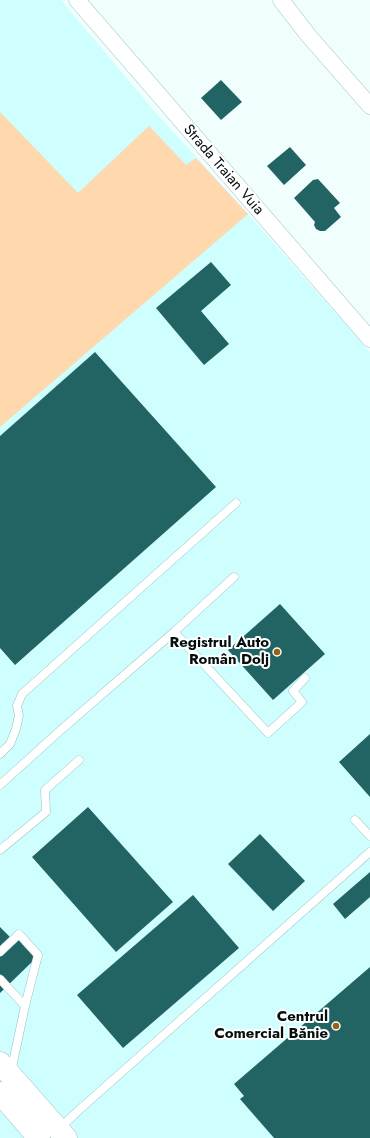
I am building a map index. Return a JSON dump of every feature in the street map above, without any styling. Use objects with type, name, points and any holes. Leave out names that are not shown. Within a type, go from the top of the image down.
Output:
[{"type":"main road","points":[[3,1077],[46,1135]]},
{"type":"street","name":"Strada Traian Vuia","points":[[77,0],[370,339]]},
{"type":"street","points":[[282,0],[308,35],[370,106]]},
{"type":"lane","points":[[0,754],[10,744],[16,728],[19,715],[17,706],[22,694],[236,503]]},
{"type":"lane","points":[[0,785],[174,632],[234,576]]},
{"type":"lane","points":[[174,632],[268,733],[302,702],[293,691],[305,678]]},
{"type":"lane","points":[[0,850],[46,812],[45,790],[79,760]]},
{"type":"lane","points":[[355,820],[370,836]]},
{"type":"lane","points":[[46,1135],[79,1110],[370,852]]},
{"type":"lane","points":[[0,952],[18,934],[38,955],[25,1006],[3,1077]]},
{"type":"lane","points":[[0,979],[25,1006]]},
{"type":"shaded area","points":[[0,0],[61,0],[155,112],[248,214],[370,352],[370,1138],[0,1138]]},
{"type":"shaded area","points":[[0,112],[78,193],[149,126],[186,165],[196,158],[248,214],[0,427]]},
{"type":"building","points":[[221,80],[242,102],[221,120],[201,98]]},
{"type":"building","points":[[290,147],[306,165],[284,185],[267,166]]},
{"type":"building","points":[[318,179],[340,203],[334,208],[341,217],[325,231],[316,229],[314,225],[315,222],[294,198],[313,180]]},
{"type":"building","points":[[211,262],[231,285],[201,311],[229,344],[204,365],[156,308]]},
{"type":"building","points":[[95,352],[216,487],[15,665],[0,648],[0,436]]},
{"type":"building","name":"Registrul Auto Român Dolj","points":[[280,604],[325,654],[273,700],[228,650]]},
{"type":"building","points":[[370,734],[370,797],[339,762]]},
{"type":"building","points":[[88,807],[173,902],[116,952],[32,857]]},
{"type":"building","points":[[260,834],[305,881],[273,911],[228,864]]},
{"type":"building","points":[[370,872],[370,897],[345,919],[333,904]]},
{"type":"building","points":[[193,895],[239,948],[123,1048],[77,995]]},
{"type":"building","points":[[0,927],[15,942],[18,939],[36,958],[0,993]]},
{"type":"building","name":"Centrul Comercial Bănie","points":[[370,967],[370,1138],[274,1138],[240,1099],[244,1096],[234,1084]]},
{"type":"place","name":"Registrul Auto Român Dolj","points":[[277,652]]},
{"type":"place","name":"Centrul Comercial Bănie","points":[[336,1026]]}]
